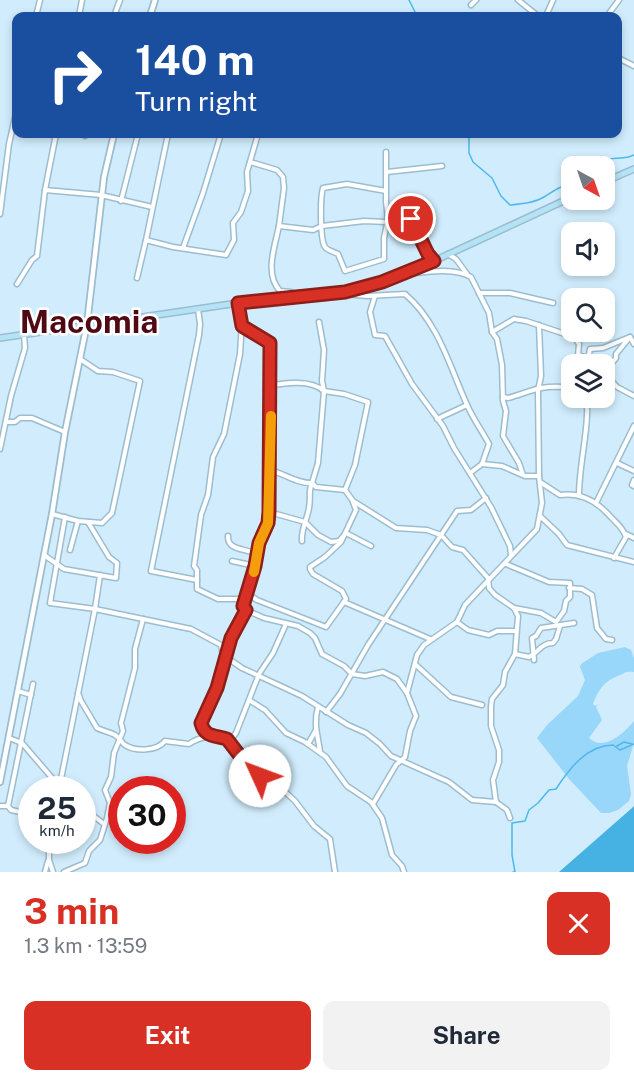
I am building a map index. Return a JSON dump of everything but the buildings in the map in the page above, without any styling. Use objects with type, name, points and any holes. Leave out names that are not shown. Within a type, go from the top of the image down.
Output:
[{"type":"main road","points":[[615,177],[634,169]]},
{"type":"main road","points":[[0,338],[238,303],[333,293],[382,282],[434,261],[561,202]]},
{"type":"street","points":[[518,0],[533,12]]},
{"type":"street","points":[[0,214],[12,131]]},
{"type":"street","points":[[17,284],[37,256],[45,189],[55,138]]},
{"type":"street","points":[[0,782],[87,324],[101,195],[113,138]]},
{"type":"street","points":[[121,201],[137,138]]},
{"type":"street","points":[[137,278],[167,138]]},
{"type":"street","points":[[183,248],[220,138]]},
{"type":"street","points":[[146,240],[226,255],[234,240],[233,223],[241,212],[248,191],[247,172],[257,138]]},
{"type":"street","points":[[386,152],[388,220],[384,238],[384,260],[345,271],[338,254],[324,246],[323,188],[347,184],[386,191]]},
{"type":"street","points":[[250,162],[277,170],[283,177],[284,188],[279,226],[271,267],[274,285],[280,291],[291,292],[298,297]]},
{"type":"street","points":[[387,172],[442,166]]},
{"type":"street","points":[[45,189],[101,195],[152,207]]},
{"type":"street","points":[[279,226],[313,230],[322,226],[364,221],[411,219],[428,254],[434,261]]},
{"type":"street","points":[[456,250],[456,260]]},
{"type":"street","points":[[448,254],[471,277],[489,313],[502,365],[506,411],[503,436],[519,463],[522,475]]},
{"type":"street","points":[[403,274],[437,272],[468,275]]},
{"type":"street","points":[[479,292],[517,294],[554,303]]},
{"type":"street","points":[[333,293],[375,296],[405,294],[421,310],[450,361],[467,405],[489,444],[482,465]]},
{"type":"street","points":[[375,296],[370,312],[375,334],[385,336],[412,384],[437,419],[486,498],[510,546],[511,555]]},
{"type":"street","points":[[238,303],[242,326],[240,354],[224,434],[213,457],[194,567],[197,570],[197,589],[218,599],[244,600]]},
{"type":"street","points":[[197,580],[151,571],[199,335],[198,309]]},
{"type":"street","points":[[492,332],[514,319],[538,325],[574,337],[579,344],[578,354]]},
{"type":"street","points":[[302,541],[302,530],[310,507],[310,488],[318,463],[324,390],[322,381],[324,350],[319,322]]},
{"type":"street","points":[[407,693],[417,655],[430,639],[457,622],[465,605],[537,529],[542,503],[539,479],[541,376],[538,325]]},
{"type":"street","points":[[242,326],[270,343],[271,413],[268,523],[259,543],[248,594],[243,606],[246,610],[298,626],[310,633],[315,638],[322,654],[344,666],[352,674],[365,676],[370,673],[383,672],[397,679],[407,693],[416,716],[410,731],[405,757],[396,765],[373,804]]},
{"type":"street","points":[[0,449],[10,396],[25,348],[24,334]]},
{"type":"street","points":[[589,354],[590,349],[603,348],[630,337]]},
{"type":"street","points":[[630,337],[634,344]]},
{"type":"street","points":[[615,359],[616,354],[630,337]]},
{"type":"street","points":[[52,514],[78,521],[102,523],[112,513],[140,381],[113,372],[98,371],[80,359]]},
{"type":"street","points":[[269,386],[294,383],[314,384],[324,390],[368,402],[355,465],[345,490]]},
{"type":"street","points":[[615,385],[634,396]]},
{"type":"street","points":[[503,397],[514,396],[539,387],[561,387]]},
{"type":"street","points":[[437,419],[467,405]]},
{"type":"street","points":[[579,496],[587,408]]},
{"type":"street","points":[[6,422],[15,422],[20,418],[32,418],[65,432]]},
{"type":"street","points":[[596,503],[634,426]]},
{"type":"street","points":[[617,463],[634,471]]},
{"type":"street","points":[[470,473],[474,468],[482,465],[502,466],[522,475],[539,479],[560,495],[579,496],[602,506],[626,534],[633,537],[634,531]]},
{"type":"street","points":[[248,594],[257,600],[326,627],[346,599],[342,591],[313,574],[310,567],[341,542],[356,510],[353,501],[345,490],[316,486],[312,483],[305,484],[269,470]]},
{"type":"street","points":[[634,480],[632,484],[634,486]]},
{"type":"street","points":[[326,712],[340,694],[384,620],[457,511],[471,510],[486,498]]},
{"type":"street","points":[[353,501],[396,528],[427,530],[441,535],[452,547],[463,550],[488,578],[489,588],[495,595],[514,608],[541,614],[553,622],[559,620]]},
{"type":"street","points":[[269,512],[304,522],[318,536],[331,542],[339,541],[346,533]]},
{"type":"street","points":[[540,516],[567,545],[634,562]]},
{"type":"street","points":[[65,517],[50,603],[96,609],[191,629],[221,645],[226,657],[242,668],[302,696],[326,712],[366,733],[391,756],[449,782],[472,800],[496,802],[507,810],[510,818]]},
{"type":"street","points":[[70,550],[78,521]]},
{"type":"street","points":[[44,555],[71,572],[116,578],[117,563],[109,557],[88,522]]},
{"type":"street","points":[[346,533],[371,546]]},
{"type":"street","points":[[614,558],[626,534]]},
{"type":"street","points":[[228,536],[231,546],[254,551],[257,554]]},
{"type":"street","points":[[231,561],[255,566]]},
{"type":"street","points":[[506,564],[549,582],[570,583],[570,597],[566,601],[566,608],[559,620],[560,626],[556,639],[553,643],[546,643],[540,647],[533,657]]},
{"type":"street","points":[[62,776],[96,609],[100,575]]},
{"type":"street","points":[[569,588],[582,589],[592,595],[597,628],[606,639],[612,640]]},
{"type":"street","points":[[344,602],[430,639]]},
{"type":"street","points":[[496,802],[492,780],[499,762],[499,750],[491,726],[491,706],[492,699],[503,685],[505,672],[515,654],[518,616],[514,608]]},
{"type":"street","points":[[212,737],[202,729],[201,723],[217,688],[231,638],[246,610]]},
{"type":"street","points":[[64,872],[85,863],[89,851],[100,840],[110,803],[105,790],[111,777],[114,753],[123,731],[121,723],[135,668],[135,649],[143,619]]},
{"type":"street","points":[[457,622],[468,630],[489,635],[497,631],[516,631]]},
{"type":"street","points":[[533,657],[532,638],[536,636],[540,628],[574,623]]},
{"type":"street","points":[[229,743],[236,733],[259,674],[273,653],[286,624]]},
{"type":"street","points":[[515,654],[533,657]]},
{"type":"street","points":[[415,664],[451,697],[482,705]]},
{"type":"street","points":[[8,806],[33,684]]},
{"type":"street","points":[[18,691],[31,694]]},
{"type":"street","points":[[78,693],[97,728],[114,734],[123,744],[145,750],[162,745],[165,741],[189,744],[196,738],[224,738],[247,765],[259,769],[265,781],[281,788],[295,801],[314,826],[330,839],[335,872]]},
{"type":"street","points":[[249,700],[265,710],[286,733],[320,752],[332,764],[347,786],[373,804],[382,818],[392,855],[402,866],[404,872]]},
{"type":"street","points":[[318,707],[315,719],[320,752]]},
{"type":"street","points":[[308,744],[316,730]]},
{"type":"street","points":[[9,738],[22,744],[50,776]]},
{"type":"street","points":[[0,806],[8,806],[11,810],[18,812]]},
{"type":"street","points":[[96,818],[104,824]]},
{"type":"street","points":[[45,872],[49,854]]},
{"type":"street","points":[[49,860],[53,872]]},
{"type":"shaded area","points":[[625,647],[631,650],[634,658],[634,672],[615,677],[600,689],[593,704],[595,706],[598,704],[596,707],[602,720],[589,738],[595,742],[607,742],[625,731],[634,721],[634,743],[627,766],[631,794],[629,801],[618,810],[601,813],[569,779],[537,738],[547,725],[578,696],[585,680],[581,664],[598,653]]},
{"type":"shaded area","points":[[634,806],[634,872],[559,872],[632,808]]},
{"type":"waterway","points":[[409,0],[415,12]]},
{"type":"waterway","points":[[469,138],[469,153],[473,162],[492,178],[501,196],[510,205],[536,201],[561,188]]},
{"type":"waterway","points":[[615,159],[634,155]]},
{"type":"waterway","points":[[617,746],[624,742],[632,744]]},
{"type":"waterway","points":[[513,872],[515,872],[512,855],[512,823],[525,821],[529,810],[549,790],[556,789],[573,766],[587,754],[604,746],[613,745],[620,750],[634,744]]},
{"type":"slow traffic","points":[[254,572],[259,543],[268,523],[271,416]]},
{"type":"district","name":"Macomia","points":[[89,322]]},
{"type":"route","points":[[260,776],[259,769],[247,765],[227,739],[206,734],[201,723],[217,688],[231,638],[246,610],[243,606],[244,600],[248,594],[259,543],[268,523],[269,512],[270,343],[242,326],[238,303],[345,292],[382,282],[434,261],[428,254],[426,245],[411,219]]}]
